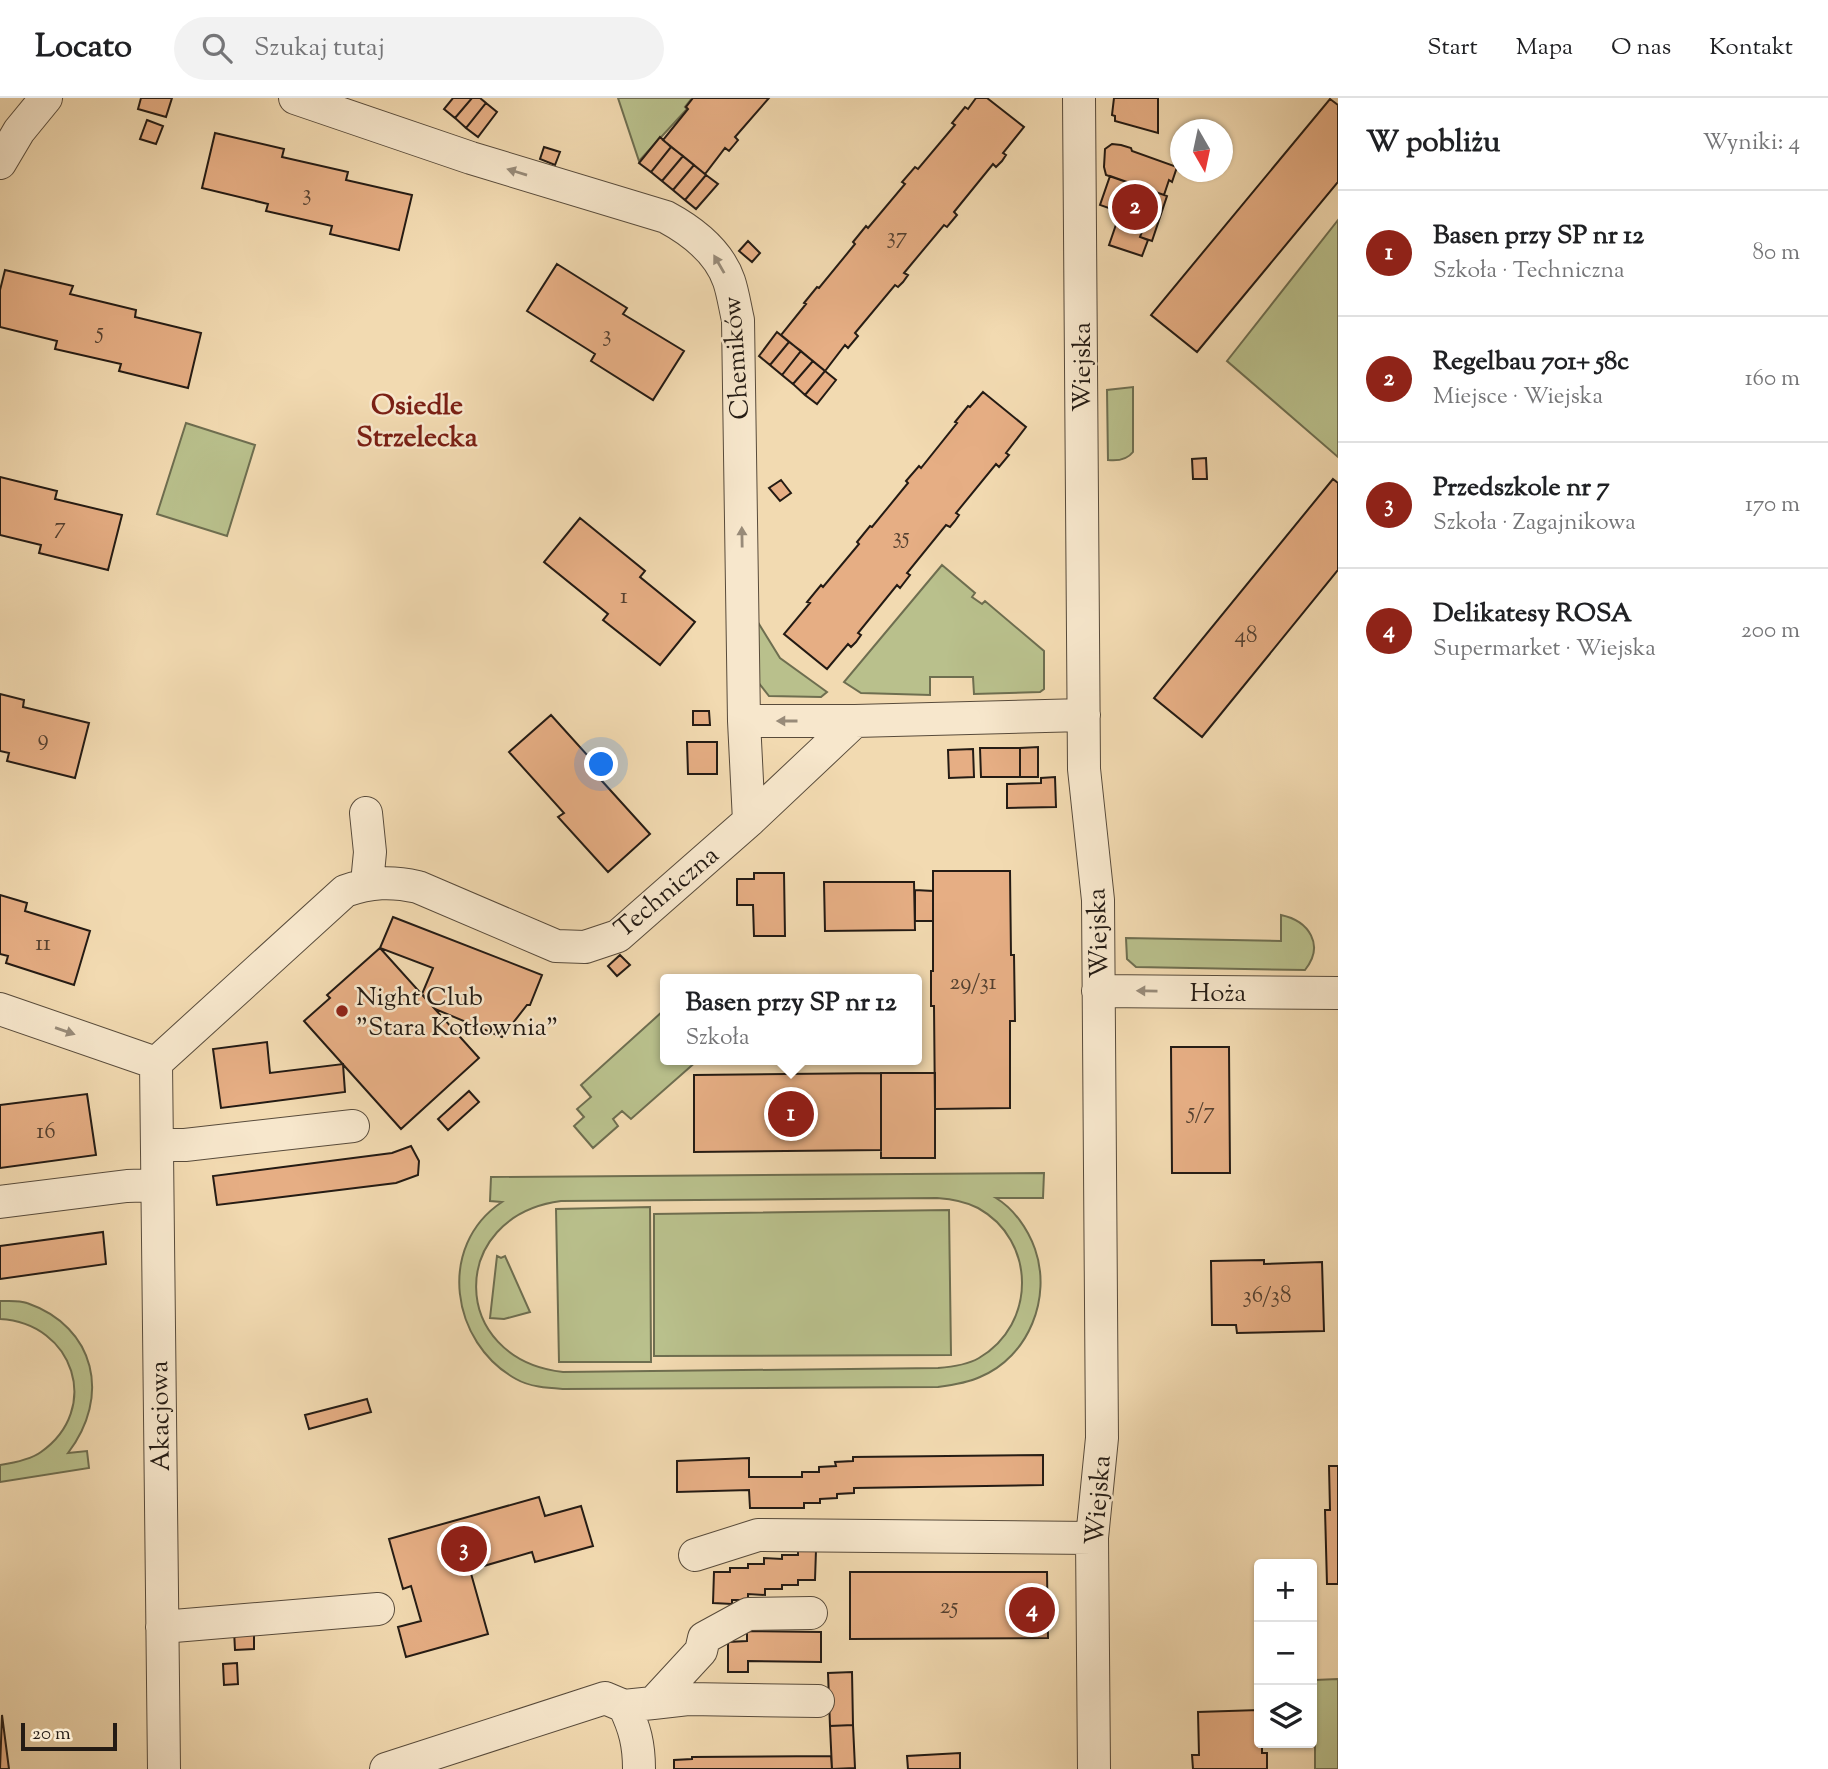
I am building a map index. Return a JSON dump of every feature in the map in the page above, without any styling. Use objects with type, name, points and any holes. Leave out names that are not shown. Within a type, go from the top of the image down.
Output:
[{"type":"street","points":[[0,163],[19,131],[46,98]]},
{"type":"street","name":"Chemików","points":[[295,98],[471,158],[666,217],[685,227],[713,254],[728,279],[738,320],[744,722],[749,821]]},
{"type":"street","name":"Wiejska","points":[[1079,98],[1084,769],[1098,900],[1102,1438],[1092,1538],[1094,1769]]},
{"type":"street","points":[[744,722],[1084,715]]},
{"type":"street","name":"Techniczna","points":[[156,1063],[345,891],[367,883],[395,882],[418,887],[556,946],[585,947],[618,936],[749,821],[855,721]]},
{"type":"street","points":[[366,813],[370,852],[367,883]]},
{"type":"street","name":"Hoża","points":[[1098,991],[1338,993]]},
{"type":"street","points":[[0,1009],[156,1063]]},
{"type":"street","name":"Akacjowa","points":[[156,1063],[163,1769]]},
{"type":"street","points":[[157,1145],[353,1125]]},
{"type":"street","points":[[0,1202],[127,1186],[157,1185]]},
{"type":"street","points":[[695,1555],[758,1535],[1092,1538]]},
{"type":"street","points":[[162,1627],[377,1609]]},
{"type":"street","points":[[639,1769],[639,1704],[701,1651],[704,1638],[748,1614],[811,1613]]},
{"type":"street","points":[[386,1769],[605,1698],[639,1704],[688,1699],[818,1701]]},
{"type":"green space","points":[[618,98],[692,98],[685,107],[687,109],[639,161]]},
{"type":"green space","points":[[1338,220],[1338,457],[1227,361]]},
{"type":"green space","points":[[1133,387],[1133,452],[1122,459],[1108,460],[1107,390]]},
{"type":"green space","points":[[186,423],[255,445],[227,536],[157,514]]},
{"type":"green space","points":[[942,565],[975,593],[972,597],[982,604],[985,601],[1044,651],[1044,689],[1040,692],[974,694],[973,677],[930,677],[930,695],[861,693],[844,682]]},
{"type":"green space","points":[[751,611],[780,658],[827,692],[821,697],[769,696],[758,682]]},
{"type":"green space","points":[[1281,915],[1299,923],[1311,935],[1314,952],[1305,970],[1136,967],[1127,959],[1126,938],[1281,941]]},
{"type":"green space","points":[[660,1014],[660,1065],[692,1065],[631,1119],[622,1111],[613,1119],[618,1126],[593,1148],[574,1126],[584,1117],[577,1109],[591,1097],[581,1085]]},
{"type":"green space","points":[[1044,1173],[1043,1198],[996,1198],[1020,1220],[1035,1249],[1040,1267],[1038,1305],[1023,1340],[1012,1355],[997,1368],[965,1382],[938,1387],[545,1388],[521,1382],[494,1363],[477,1342],[466,1319],[460,1294],[460,1268],[467,1243],[481,1221],[502,1202],[490,1201],[491,1177]],"holes":[[[942,1198],[978,1208],[997,1222],[1011,1240],[1019,1261],[1022,1282],[1019,1304],[1011,1325],[998,1343],[979,1358],[964,1364],[938,1368],[563,1372],[525,1362],[498,1342],[482,1316],[476,1287],[481,1258],[497,1232],[524,1212],[561,1201]]]},
{"type":"green space","points":[[650,1207],[651,1362],[559,1362],[556,1209]]},
{"type":"green space","points":[[949,1210],[951,1355],[654,1356],[654,1214]]},
{"type":"green space","points":[[497,1256],[505,1256],[530,1312],[504,1319],[490,1318]]},
{"type":"green space","points":[[0,1301],[24,1302],[50,1314],[69,1329],[82,1346],[92,1387],[89,1409],[81,1431],[68,1453],[87,1451],[89,1468],[0,1482],[0,1465],[37,1455],[60,1434],[71,1414],[74,1392],[71,1371],[62,1352],[46,1335],[26,1324],[0,1319]]},
{"type":"green space","points":[[1338,1679],[1338,1769],[1315,1769],[1317,1680]]},
{"type":"building","points":[[141,98],[172,98],[166,117],[138,109]]},
{"type":"building","points":[[453,98],[472,98],[455,118],[444,109]]},
{"type":"building","points":[[472,98],[480,98],[486,103],[466,128],[455,118]]},
{"type":"building","points":[[693,98],[769,98],[735,137],[738,140],[729,151],[725,148],[705,174],[663,140],[688,109],[686,107]]},
{"type":"building","points":[[976,98],[987,98],[1024,127],[1003,153],[1006,155],[1002,161],[996,167],[993,164],[954,212],[957,215],[947,227],[944,225],[904,273],[908,275],[903,282],[898,287],[895,285],[855,333],[858,336],[848,348],[845,345],[825,371],[781,335],[817,287],[819,288],[855,244],[853,242],[866,226],[868,228],[905,184],[902,182],[915,167],[918,169],[955,125],[952,123],[965,107],[968,109]]},
{"type":"building","points":[[1114,98],[1158,98],[1158,133],[1115,121],[1115,116],[1112,115]]},
{"type":"building","points":[[1330,99],[1338,105],[1338,182],[1197,352],[1151,315]]},
{"type":"building","points":[[486,103],[497,112],[478,137],[466,128]]},
{"type":"building","points":[[147,120],[163,126],[156,144],[140,139]]},
{"type":"building","points":[[215,133],[284,149],[282,157],[348,172],[346,180],[412,195],[399,250],[330,234],[332,226],[266,211],[268,204],[202,188]]},
{"type":"building","points":[[660,137],[671,147],[651,172],[639,163]]},
{"type":"building","points":[[1112,144],[1121,145],[1170,165],[1170,181],[1164,195],[1106,175],[1105,149]]},
{"type":"building","points":[[544,147],[560,152],[555,165],[540,159]]},
{"type":"building","points":[[671,147],[683,156],[662,181],[651,172]]},
{"type":"building","points":[[683,156],[694,165],[673,190],[662,181]]},
{"type":"building","points":[[694,165],[706,175],[685,200],[673,190]]},
{"type":"building","points":[[706,175],[718,184],[696,209],[685,200]]},
{"type":"building","points":[[1110,176],[1167,196],[1152,241],[1140,237],[1146,221],[1100,205]]},
{"type":"building","points":[[1120,213],[1146,221],[1140,237],[1148,240],[1142,256],[1109,245]]},
{"type":"building","points":[[748,241],[760,253],[752,262],[739,251]]},
{"type":"building","points":[[557,264],[627,308],[623,314],[684,351],[653,400],[591,361],[595,354],[527,311]]},
{"type":"building","points":[[5,270],[73,286],[70,294],[136,310],[135,317],[201,333],[188,388],[119,371],[121,364],[55,349],[57,341],[0,327],[0,290]]},
{"type":"building","points":[[777,332],[789,342],[770,365],[759,356]]},
{"type":"building","points":[[789,342],[801,351],[782,375],[770,365]]},
{"type":"building","points":[[801,351],[813,361],[793,384],[782,375]]},
{"type":"building","points":[[813,361],[825,371],[805,395],[793,384]]},
{"type":"building","points":[[825,371],[836,380],[817,404],[805,395]]},
{"type":"building","points":[[983,392],[1026,427],[1006,453],[1009,455],[999,467],[996,464],[956,513],[959,515],[950,527],[946,525],[907,573],[910,575],[900,588],[897,585],[858,633],[861,635],[856,642],[851,647],[848,644],[827,669],[784,634],[810,603],[807,602],[821,585],[823,587],[859,544],[857,542],[870,526],[872,527],[908,483],[906,481],[919,466],[921,468],[968,406]]},
{"type":"building","points":[[1206,458],[1207,479],[1193,479],[1192,459]]},
{"type":"building","points":[[0,477],[57,491],[55,499],[122,515],[108,570],[39,553],[41,545],[0,535]]},
{"type":"building","points":[[1333,479],[1338,483],[1338,570],[1202,737],[1154,698]]},
{"type":"building","points":[[781,480],[791,493],[780,501],[769,488]]},
{"type":"building","points":[[580,518],[645,571],[640,577],[695,622],[660,665],[603,620],[608,614],[544,562]]},
{"type":"building","points":[[0,694],[24,700],[23,707],[89,723],[75,778],[7,761],[9,753],[0,751]]},
{"type":"building","points":[[693,711],[709,711],[710,725],[693,725]]},
{"type":"building","points":[[551,715],[607,777],[602,781],[650,834],[608,872],[558,817],[564,813],[509,752]]},
{"type":"building","points":[[687,742],[717,742],[717,774],[688,774]]},
{"type":"building","points":[[1038,747],[1038,777],[1020,777],[1020,748]]},
{"type":"building","points":[[980,748],[1020,748],[1020,777],[981,777]]},
{"type":"building","points":[[973,749],[974,777],[949,778],[948,750]]},
{"type":"building","points":[[1055,777],[1056,807],[1007,808],[1007,784],[1041,783],[1041,778]]},
{"type":"building","points":[[933,871],[1010,871],[1015,1021],[1010,1021],[1010,1108],[935,1109],[934,1006],[931,1006]]},
{"type":"building","points":[[754,873],[784,873],[785,936],[754,936],[753,905],[737,905],[737,879],[754,879]]},
{"type":"building","points":[[824,882],[914,882],[915,930],[825,931]]},
{"type":"building","points":[[915,890],[933,891],[933,921],[915,921]]},
{"type":"building","points":[[0,895],[27,903],[25,911],[90,931],[74,985],[6,963],[8,956],[0,954]]},
{"type":"building","points":[[393,917],[542,975],[530,1005],[527,1005],[502,1037],[435,1009],[422,994],[433,968],[380,948]]},
{"type":"building","points":[[380,948],[479,1058],[401,1129],[304,1021],[330,998],[327,995]]},
{"type":"building","points":[[620,955],[630,965],[617,976],[608,966]]},
{"type":"building","points":[[267,1042],[270,1073],[343,1064],[345,1092],[221,1108],[213,1049]]},
{"type":"building","points":[[1171,1047],[1229,1047],[1230,1173],[1172,1173]]},
{"type":"building","points":[[881,1073],[935,1073],[935,1158],[881,1158]]},
{"type":"building","points":[[881,1073],[881,1150],[694,1152],[694,1075]]},
{"type":"building","points":[[469,1091],[479,1102],[448,1130],[438,1119]]},
{"type":"building","points":[[87,1094],[96,1155],[0,1168],[0,1105]]},
{"type":"building","points":[[411,1146],[419,1161],[418,1175],[396,1183],[217,1205],[213,1176],[392,1153]]},
{"type":"building","points":[[103,1232],[106,1264],[0,1279],[0,1246]]},
{"type":"building","points":[[1264,1260],[1264,1264],[1322,1262],[1324,1331],[1237,1333],[1236,1325],[1212,1325],[1211,1261]]},
{"type":"building","points":[[367,1399],[371,1412],[309,1429],[305,1415]]},
{"type":"building","points":[[1043,1455],[1043,1485],[854,1488],[854,1493],[820,1499],[820,1503],[804,1503],[804,1508],[750,1508],[749,1490],[677,1492],[677,1461],[749,1458],[749,1477],[802,1477],[802,1472],[819,1472],[819,1467],[836,1466],[835,1462],[853,1461],[853,1457]]},
{"type":"building","points":[[1329,1466],[1338,1466],[1338,1584],[1327,1584],[1325,1510],[1330,1510]]},
{"type":"building","points":[[539,1497],[545,1516],[581,1506],[593,1546],[535,1562],[532,1552],[470,1570],[488,1634],[406,1657],[398,1627],[421,1621],[411,1586],[403,1589],[389,1539]]},
{"type":"building","points":[[798,1550],[816,1550],[815,1580],[798,1580],[798,1585],[782,1585],[782,1589],[765,1589],[765,1595],[748,1594],[748,1600],[732,1600],[732,1604],[713,1603],[714,1572],[730,1572],[730,1568],[748,1568],[748,1564],[764,1564],[764,1558],[782,1559],[782,1555],[798,1555]]},
{"type":"building","points":[[850,1572],[1047,1572],[1048,1638],[850,1639]]},
{"type":"building","points":[[234,1630],[254,1630],[254,1649],[235,1650]]},
{"type":"building","points":[[747,1631],[821,1632],[821,1662],[748,1661],[748,1672],[728,1672],[728,1642],[747,1641]]},
{"type":"building","points":[[237,1663],[238,1684],[224,1685],[223,1664]]},
{"type":"building","points":[[852,1672],[853,1725],[830,1726],[828,1673]]},
{"type":"building","points":[[1254,1710],[1254,1748],[1262,1748],[1262,1753],[1267,1753],[1267,1769],[1193,1769],[1192,1755],[1199,1755],[1198,1712]]},
{"type":"building","points":[[2,1715],[9,1769],[0,1769]]},
{"type":"building","points":[[853,1725],[855,1768],[832,1769],[830,1726]]},
{"type":"building","points":[[960,1753],[960,1769],[908,1769],[907,1756]]},
{"type":"building","points":[[831,1756],[832,1769],[674,1769],[674,1760],[692,1757]]},
{"type":"place","name":"Regelbau 701+ 58c","points":[[1135,207]]},
{"type":"place","name":"Night Club \"Stara Kotłownia\"","points":[[342,1011]]},
{"type":"place","name":"Basen przy SP nr 12","points":[[791,1114]]},
{"type":"place","name":"Przedszkole nr 7","points":[[464,1549]]},
{"type":"place","name":"Delikatesy ROSA","points":[[1032,1610]]},
{"type":"district","name":"Osiedle Strzelecka","points":[[417,420]]}]
